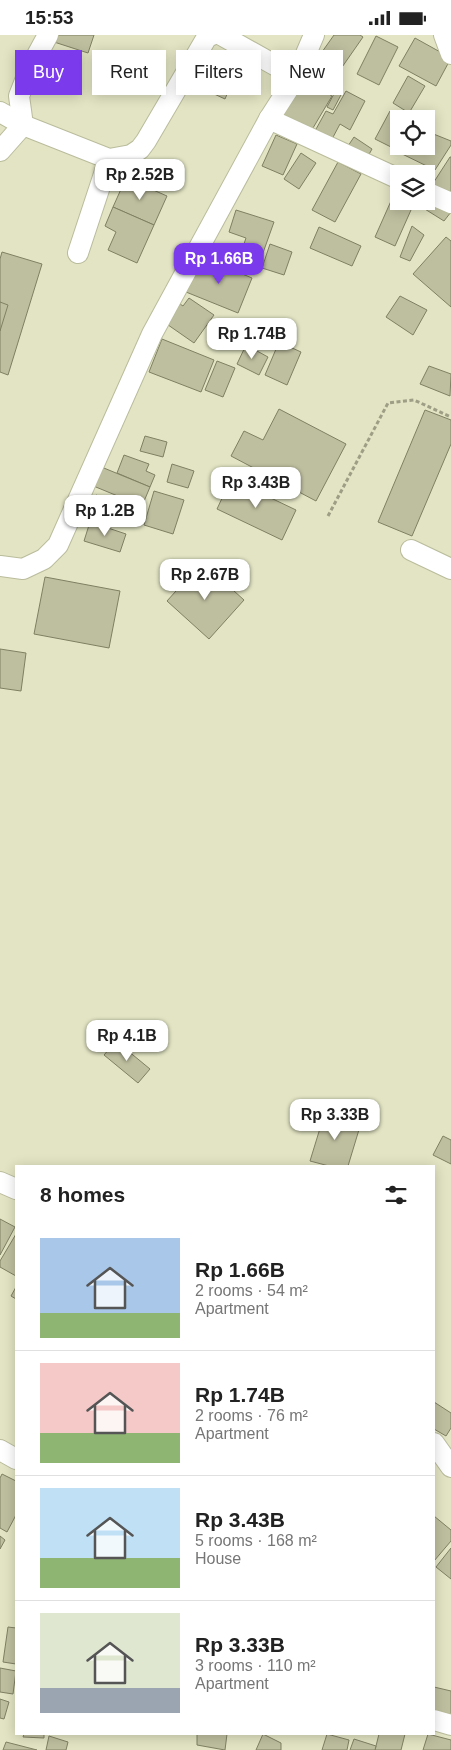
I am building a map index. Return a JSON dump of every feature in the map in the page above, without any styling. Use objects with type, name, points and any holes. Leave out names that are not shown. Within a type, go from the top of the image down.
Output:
[{"type":"street","points":[[0,151],[23,125],[19,95],[30,68],[48,35]]},
{"type":"street","points":[[0,112],[23,125],[109,159],[131,155],[140,149],[207,37],[212,35]]},
{"type":"street","points":[[221,35],[271,63]]},
{"type":"street","points":[[308,50],[314,35]]},
{"type":"street","points":[[444,35],[451,54]]},
{"type":"street","points":[[0,566],[23,569],[44,559],[58,545],[152,334],[269,119],[284,95]]},
{"type":"street","points":[[269,119],[390,175]]},
{"type":"street","points":[[78,253],[109,159]]},
{"type":"street","points":[[435,196],[451,203]]},
{"type":"street","points":[[411,550],[451,569]]},
{"type":"street","points":[[0,1182],[15,1189]]},
{"type":"street","points":[[435,1444],[451,1467]]},
{"type":"street","points":[[0,1451],[15,1458]]},
{"type":"street","points":[[435,1721],[451,1725]]},
{"type":"path","points":[[328,516],[388,403],[414,400],[451,417]]},
{"type":"building","points":[[53,35],[94,35],[88,53],[51,41]]},
{"type":"building","points":[[334,35],[360,35],[363,37],[343,66],[343,50],[323,50]]},
{"type":"building","points":[[376,36],[398,47],[379,85],[357,74]]},
{"type":"building","points":[[415,38],[451,58],[436,86],[399,66]]},
{"type":"building","points":[[408,76],[425,86],[411,110],[404,110],[393,103]]},
{"type":"building","points":[[346,91],[365,101],[350,130],[340,124],[331,141],[315,131],[326,111],[333,114]]},
{"type":"building","points":[[216,95],[227,95],[225,99]]},
{"type":"building","points":[[288,95],[332,96],[310,133],[277,113]]},
{"type":"building","points":[[333,95],[341,95],[333,110],[327,107]]},
{"type":"building","points":[[390,111],[390,146],[375,139]]},
{"type":"building","points":[[276,135],[297,144],[283,175],[262,166]]},
{"type":"building","points":[[435,135],[451,141],[451,145],[435,170],[435,165],[425,165],[404,155],[435,155]]},
{"type":"building","points":[[354,137],[372,149],[367,158],[348,146]]},
{"type":"building","points":[[301,153],[316,163],[299,189],[284,179]]},
{"type":"building","points":[[451,157],[451,198],[435,190],[435,180]]},
{"type":"building","points":[[338,162],[361,174],[335,222],[312,210]]},
{"type":"building","points":[[126,178],[167,196],[154,225],[113,207]]},
{"type":"building","points":[[390,203],[390,210],[411,210],[395,246],[375,237]]},
{"type":"building","points":[[435,206],[451,212],[444,221],[426,210],[435,210]]},
{"type":"building","points":[[113,207],[154,225],[137,263],[108,250],[116,232],[105,226]]},
{"type":"building","points":[[236,210],[274,222],[259,264],[239,258],[246,238],[229,232]]},
{"type":"building","points":[[412,226],[424,235],[410,261],[400,257]]},
{"type":"building","points":[[319,227],[361,246],[352,266],[310,248]]},
{"type":"building","points":[[446,237],[451,241],[451,307],[413,274]]},
{"type":"building","points":[[270,244],[292,252],[284,275],[262,268]]},
{"type":"building","points":[[2,252],[42,264],[8,375],[0,372],[0,259]]},
{"type":"building","points":[[201,257],[252,278],[238,313],[186,292]]},
{"type":"building","points":[[400,296],[427,310],[413,335],[386,317]]},
{"type":"building","points":[[189,298],[214,315],[194,343],[161,320],[174,300],[183,306]]},
{"type":"building","points":[[0,302],[8,305],[0,331]]},
{"type":"building","points":[[162,339],[214,360],[201,392],[149,372]]},
{"type":"building","points":[[279,342],[301,352],[287,385],[265,375]]},
{"type":"building","points":[[246,345],[268,357],[259,375],[237,364]]},
{"type":"building","points":[[217,361],[235,368],[223,397],[205,390]]},
{"type":"building","points":[[429,366],[451,374],[450,396],[420,384]]},
{"type":"building","points":[[279,409],[346,444],[316,501],[231,456],[244,431],[263,440]]},
{"type":"building","points":[[425,410],[451,420],[451,444],[412,536],[378,522]]},
{"type":"building","points":[[145,436],[167,442],[163,457],[140,451]]},
{"type":"building","points":[[124,455],[149,464],[146,471],[155,475],[150,487],[117,473]]},
{"type":"building","points":[[172,464],[194,471],[188,488],[167,482]]},
{"type":"building","points":[[99,466],[150,487],[142,506],[91,485]]},
{"type":"building","points":[[231,479],[296,510],[282,540],[217,509]]},
{"type":"building","points":[[154,491],[184,500],[173,534],[144,525]]},
{"type":"building","points":[[96,495],[134,509],[128,523],[91,509]]},
{"type":"building","points":[[90,522],[126,534],[120,552],[84,541]]},
{"type":"building","points":[[202,562],[244,600],[209,639],[167,601]]},
{"type":"building","points":[[45,577],[120,591],[109,648],[34,634]]},
{"type":"building","points":[[0,649],[26,653],[21,691],[0,688]]},
{"type":"building","points":[[116,1041],[150,1069],[138,1083],[104,1055]]},
{"type":"building","points":[[325,1112],[361,1123],[348,1165],[325,1165],[310,1161]]},
{"type":"building","points":[[443,1136],[451,1140],[451,1164],[433,1155]]},
{"type":"building","points":[[0,1219],[15,1227],[0,1255]]},
{"type":"building","points":[[15,1236],[15,1275],[0,1267],[0,1261]]},
{"type":"building","points":[[15,1289],[15,1298],[11,1296]]},
{"type":"building","points":[[435,1403],[451,1413],[451,1428],[446,1436],[435,1430]]},
{"type":"building","points":[[2,1474],[15,1480],[15,1517],[7,1532],[0,1528],[0,1478]]},
{"type":"building","points":[[435,1517],[451,1530],[451,1541],[435,1560]]},
{"type":"building","points":[[0,1536],[5,1540],[0,1549]]},
{"type":"building","points":[[451,1548],[451,1579],[436,1567]]},
{"type":"building","points":[[8,1627],[15,1628],[15,1664],[3,1662]]},
{"type":"building","points":[[0,1668],[15,1671],[13,1694],[0,1692]]},
{"type":"building","points":[[435,1687],[451,1691],[451,1719],[435,1714]]},
{"type":"building","points":[[0,1699],[9,1702],[4,1719],[0,1718]]},
{"type":"building","points":[[24,1735],[44,1735],[44,1738],[23,1737]]},
{"type":"building","points":[[197,1735],[227,1735],[225,1750],[197,1745]]},
{"type":"building","points":[[263,1735],[281,1743],[281,1750],[256,1750]]},
{"type":"building","points":[[327,1735],[349,1740],[347,1750],[322,1750]]},
{"type":"building","points":[[379,1735],[405,1735],[401,1750],[375,1750]]},
{"type":"building","points":[[428,1735],[451,1740],[451,1750],[423,1750]]},
{"type":"building","points":[[49,1736],[68,1742],[66,1750],[46,1750]]},
{"type":"building","points":[[354,1739],[376,1746],[375,1750],[350,1750]]},
{"type":"building","points":[[6,1742],[37,1750],[3,1750]]}]
